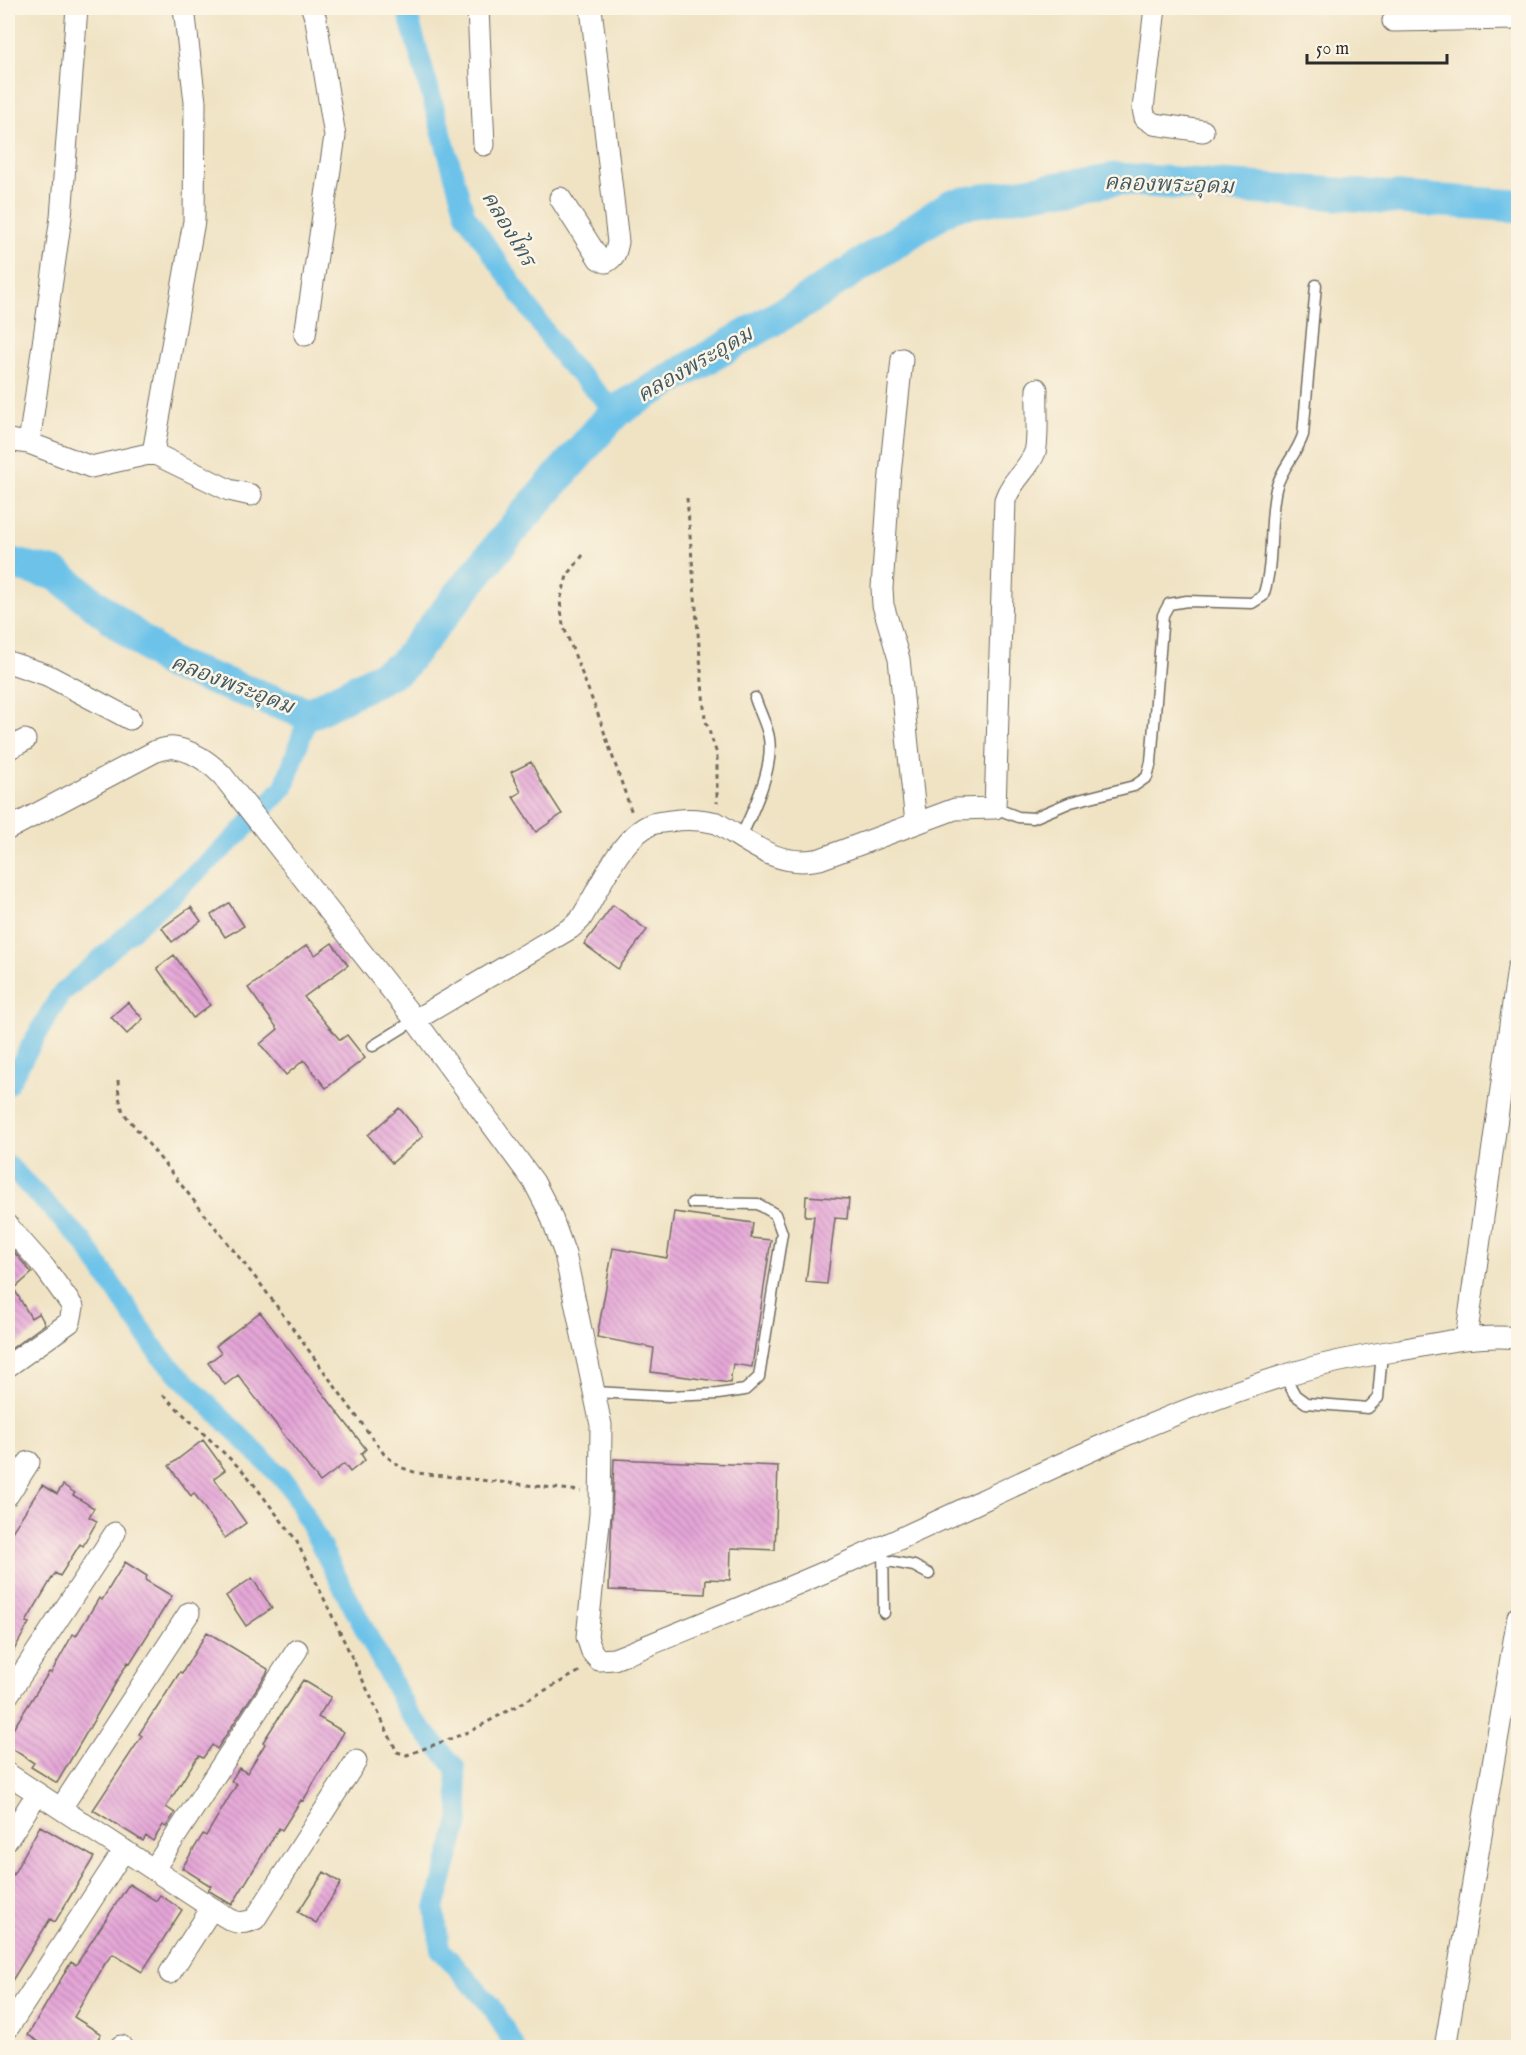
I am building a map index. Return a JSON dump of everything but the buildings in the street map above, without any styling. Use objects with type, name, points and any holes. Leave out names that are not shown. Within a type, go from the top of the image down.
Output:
[{"type":"street","points":[[29,443],[61,217],[78,8]]},
{"type":"street","points":[[153,453],[194,220],[195,102],[184,8]]},
{"type":"street","points":[[305,335],[335,136],[316,20],[312,8]]},
{"type":"street","points":[[478,8],[484,145]]},
{"type":"street","points":[[560,198],[599,259],[606,262],[612,258],[616,253],[618,242],[591,8]]},
{"type":"street","points":[[1155,8],[1143,109],[1145,118],[1154,124],[1203,131]]},
{"type":"street","points":[[1393,21],[1518,20]]},
{"type":"street","points":[[902,359],[889,484],[882,588],[883,605],[899,659],[916,823]]},
{"type":"street","points":[[415,1020],[571,928],[580,920],[626,845],[638,832],[653,824],[685,818],[717,823],[777,858],[803,862],[820,859],[955,809],[995,808],[1005,500],[1014,480],[1030,462],[1036,450],[1037,390]]},
{"type":"street","points":[[8,440],[29,443],[90,467],[153,453],[229,490],[251,495]]},
{"type":"street","points":[[8,662],[47,675],[130,719]]},
{"type":"street","points":[[8,829],[156,751],[174,747],[212,765],[415,1020],[534,1182],[550,1213],[565,1254],[601,1425],[600,1493],[587,1637],[592,1652],[599,1660],[614,1659],[883,1553],[1110,1441],[1175,1414],[1284,1375],[1382,1353],[1466,1339],[1497,1336],[1518,1338]]},
{"type":"street","points":[[1466,1339],[1518,968]]},
{"type":"street","points":[[8,1226],[45,1268],[73,1307],[70,1322],[8,1366]]},
{"type":"street","points":[[8,1495],[29,1462]]},
{"type":"street","points":[[8,1695],[115,1533]]},
{"type":"street","points":[[61,1808],[189,1613]]},
{"type":"street","points":[[1445,2048],[1518,1617]]},
{"type":"street","points":[[154,1869],[297,1650]]},
{"type":"street","points":[[8,1774],[234,1922],[245,1924],[255,1919],[356,1761]]},
{"type":"street","points":[[8,1839],[37,1794]]},
{"type":"street","points":[[8,2028],[124,1850]]},
{"type":"street","points":[[170,1972],[212,1908]]},
{"type":"lane","points":[[995,808],[1018,817],[1033,818],[1071,802],[1134,786],[1147,777],[1151,762],[1163,615],[1169,604],[1252,603],[1263,596],[1269,579],[1276,490],[1283,470],[1298,450],[1303,435],[1316,285]]},
{"type":"lane","points":[[741,837],[759,795],[769,757],[769,738],[755,698]]},
{"type":"lane","points":[[373,1046],[415,1020]]},
{"type":"lane","points":[[595,1392],[668,1396],[718,1394],[745,1390],[759,1377],[782,1233],[776,1214],[758,1204],[692,1203]]},
{"type":"lane","points":[[1284,1375],[1295,1395],[1306,1403],[1368,1408],[1378,1398],[1382,1353]]},
{"type":"lane","points":[[884,1613],[883,1553],[929,1574]]},
{"type":"path","points":[[687,498],[705,719],[717,754],[717,823]]},
{"type":"path","points":[[583,555],[567,576],[560,601],[563,625],[599,717],[638,832]]},
{"type":"path","points":[[118,1080],[123,1112],[262,1286],[384,1454],[400,1467],[417,1473],[600,1493]]},
{"type":"path","points":[[163,1395],[246,1474],[296,1540],[397,1752],[406,1755],[471,1731],[566,1681],[599,1660]]},
{"type":"waterway","name":"คลองไทร","points":[[406,8],[465,214],[564,359],[616,411]]},
{"type":"waterway","name":"คลองพระอุดม","points":[[8,563],[56,574],[171,664],[309,714],[401,667],[515,526],[616,411],[807,300],[952,205],[1116,179],[1518,206]]},
{"type":"waterway","points":[[8,1085],[60,995],[237,836],[284,787],[309,714]]},
{"type":"waterway","points":[[8,1165],[82,1240],[160,1356],[289,1485],[408,1712],[455,1767],[460,1818],[435,1908],[440,1949],[491,2006],[516,2048]]}]
